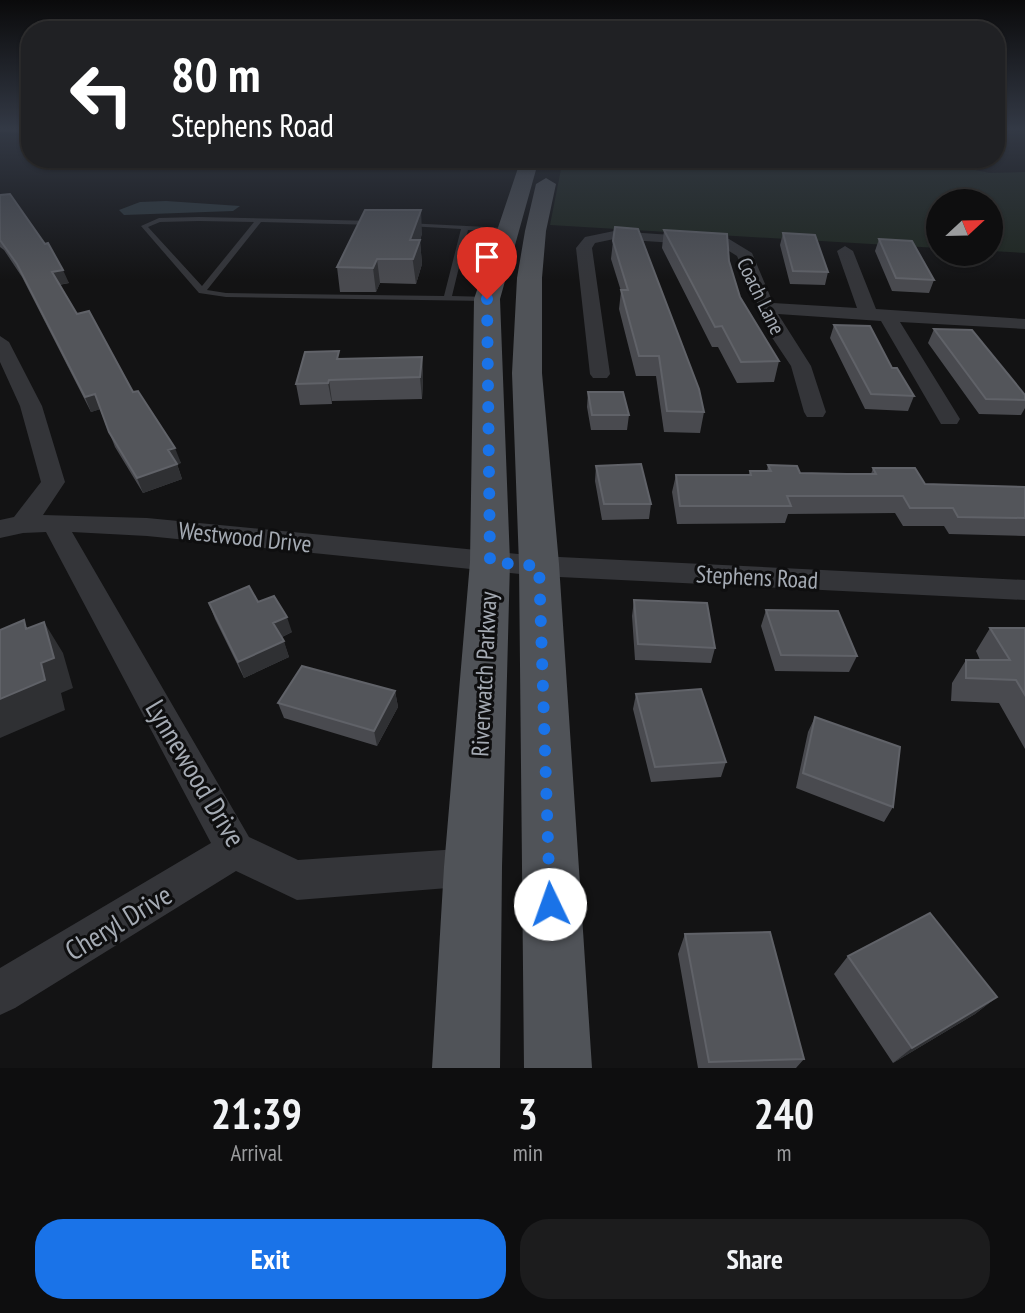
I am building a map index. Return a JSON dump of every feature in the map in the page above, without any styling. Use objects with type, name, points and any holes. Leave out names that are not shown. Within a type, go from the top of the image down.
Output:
[{"type":"main road","name":"Riverwatch Parkway","points":[[466,1068],[473,867],[490,562],[467,299],[507,230],[523,180]]},
{"type":"main road","points":[[547,180],[535,227],[525,324],[539,566],[558,1068]]},
{"type":"street","name":"Coach Lane","points":[[600,374],[584,248],[590,240],[614,235],[724,242],[744,253],[766,308],[801,366],[815,412]]},
{"type":"street","points":[[845,251],[878,314],[949,419]]},
{"type":"street","points":[[766,308],[1025,324]]},
{"type":"street","points":[[0,342],[31,406],[52,482],[26,525]]},
{"type":"street","name":"Westwood Drive","points":[[26,525],[147,527],[490,562]]},
{"type":"street","name":"Lynnewood Drive","points":[[26,525],[235,850],[297,880],[473,867]]},
{"type":"street","name":"Stephens Road","points":[[490,562],[1025,590]]},
{"type":"street","name":"Cheryl Drive","points":[[0,993],[235,850]]},
{"type":"lane","points":[[384,223],[159,220],[144,226],[202,291],[226,295],[467,299],[465,229]]},
{"type":"lane","points":[[202,291],[259,220]]},
{"type":"lane","points":[[398,224],[507,230]]},
{"type":"shaded area","points":[[559,180],[1025,180],[1025,253],[1003,252],[1003,189],[926,189],[926,247],[550,225]]},
{"type":"shaded area","points":[[140,202],[240,206],[233,211],[124,215],[119,210]]},
{"type":"building","points":[[10,194],[45,244],[48,243],[63,270],[52,272],[77,314],[89,311],[133,392],[138,391],[175,448],[168,450],[177,464],[137,478],[109,432],[95,394],[85,397],[17,264],[0,240],[0,195]]},
{"type":"building","points":[[365,210],[421,210],[410,240],[420,240],[413,259],[377,259],[373,268],[337,267]]},
{"type":"building","points":[[615,227],[638,229],[699,389],[704,412],[667,411],[659,356],[639,356],[621,290],[628,290],[613,241]]},
{"type":"building","points":[[664,230],[727,234],[729,261],[740,297],[779,361],[741,362],[722,326],[715,327]]},
{"type":"building","points":[[783,233],[815,235],[828,272],[793,271]]},
{"type":"building","points":[[879,239],[912,241],[934,280],[896,278]]},
{"type":"building","points":[[834,325],[870,326],[892,368],[897,368],[914,396],[871,394]]},
{"type":"building","points":[[934,329],[972,330],[1025,395],[1025,400],[986,399]]},
{"type":"building","points":[[339,351],[337,359],[422,357],[420,377],[329,380],[328,383],[296,384],[305,352]]},
{"type":"building","points":[[588,392],[623,392],[629,415],[592,415]]},
{"type":"building","points":[[641,464],[651,504],[604,504],[596,466]]},
{"type":"building","points":[[768,465],[797,466],[800,473],[847,474],[876,474],[873,468],[915,468],[925,484],[1025,487],[1025,518],[958,517],[953,508],[910,508],[903,496],[787,496],[791,506],[680,506],[676,475],[751,475],[750,471],[771,471]]},
{"type":"building","points":[[249,586],[258,602],[274,596],[287,617],[273,623],[284,641],[238,662],[209,603]]},
{"type":"building","points":[[634,600],[707,603],[715,648],[638,644]]},
{"type":"building","points":[[766,610],[838,611],[857,656],[781,655]]},
{"type":"building","points":[[24,620],[26,629],[44,622],[54,658],[41,663],[45,680],[0,699],[0,630]]},
{"type":"building","points":[[990,628],[1025,628],[1025,695],[1016,680],[966,678],[966,660],[1010,660]]},
{"type":"building","points":[[302,666],[395,691],[374,731],[278,703]]},
{"type":"building","points":[[701,689],[726,762],[655,767],[636,694]]},
{"type":"building","points":[[815,717],[900,747],[893,807],[803,773]]},
{"type":"building","points":[[930,913],[997,997],[912,1048],[848,956]]},
{"type":"building","points":[[770,932],[804,1059],[709,1062],[685,934]]},
{"type":"route","points":[[487,299],[490,562],[539,566],[550,904]]}]
